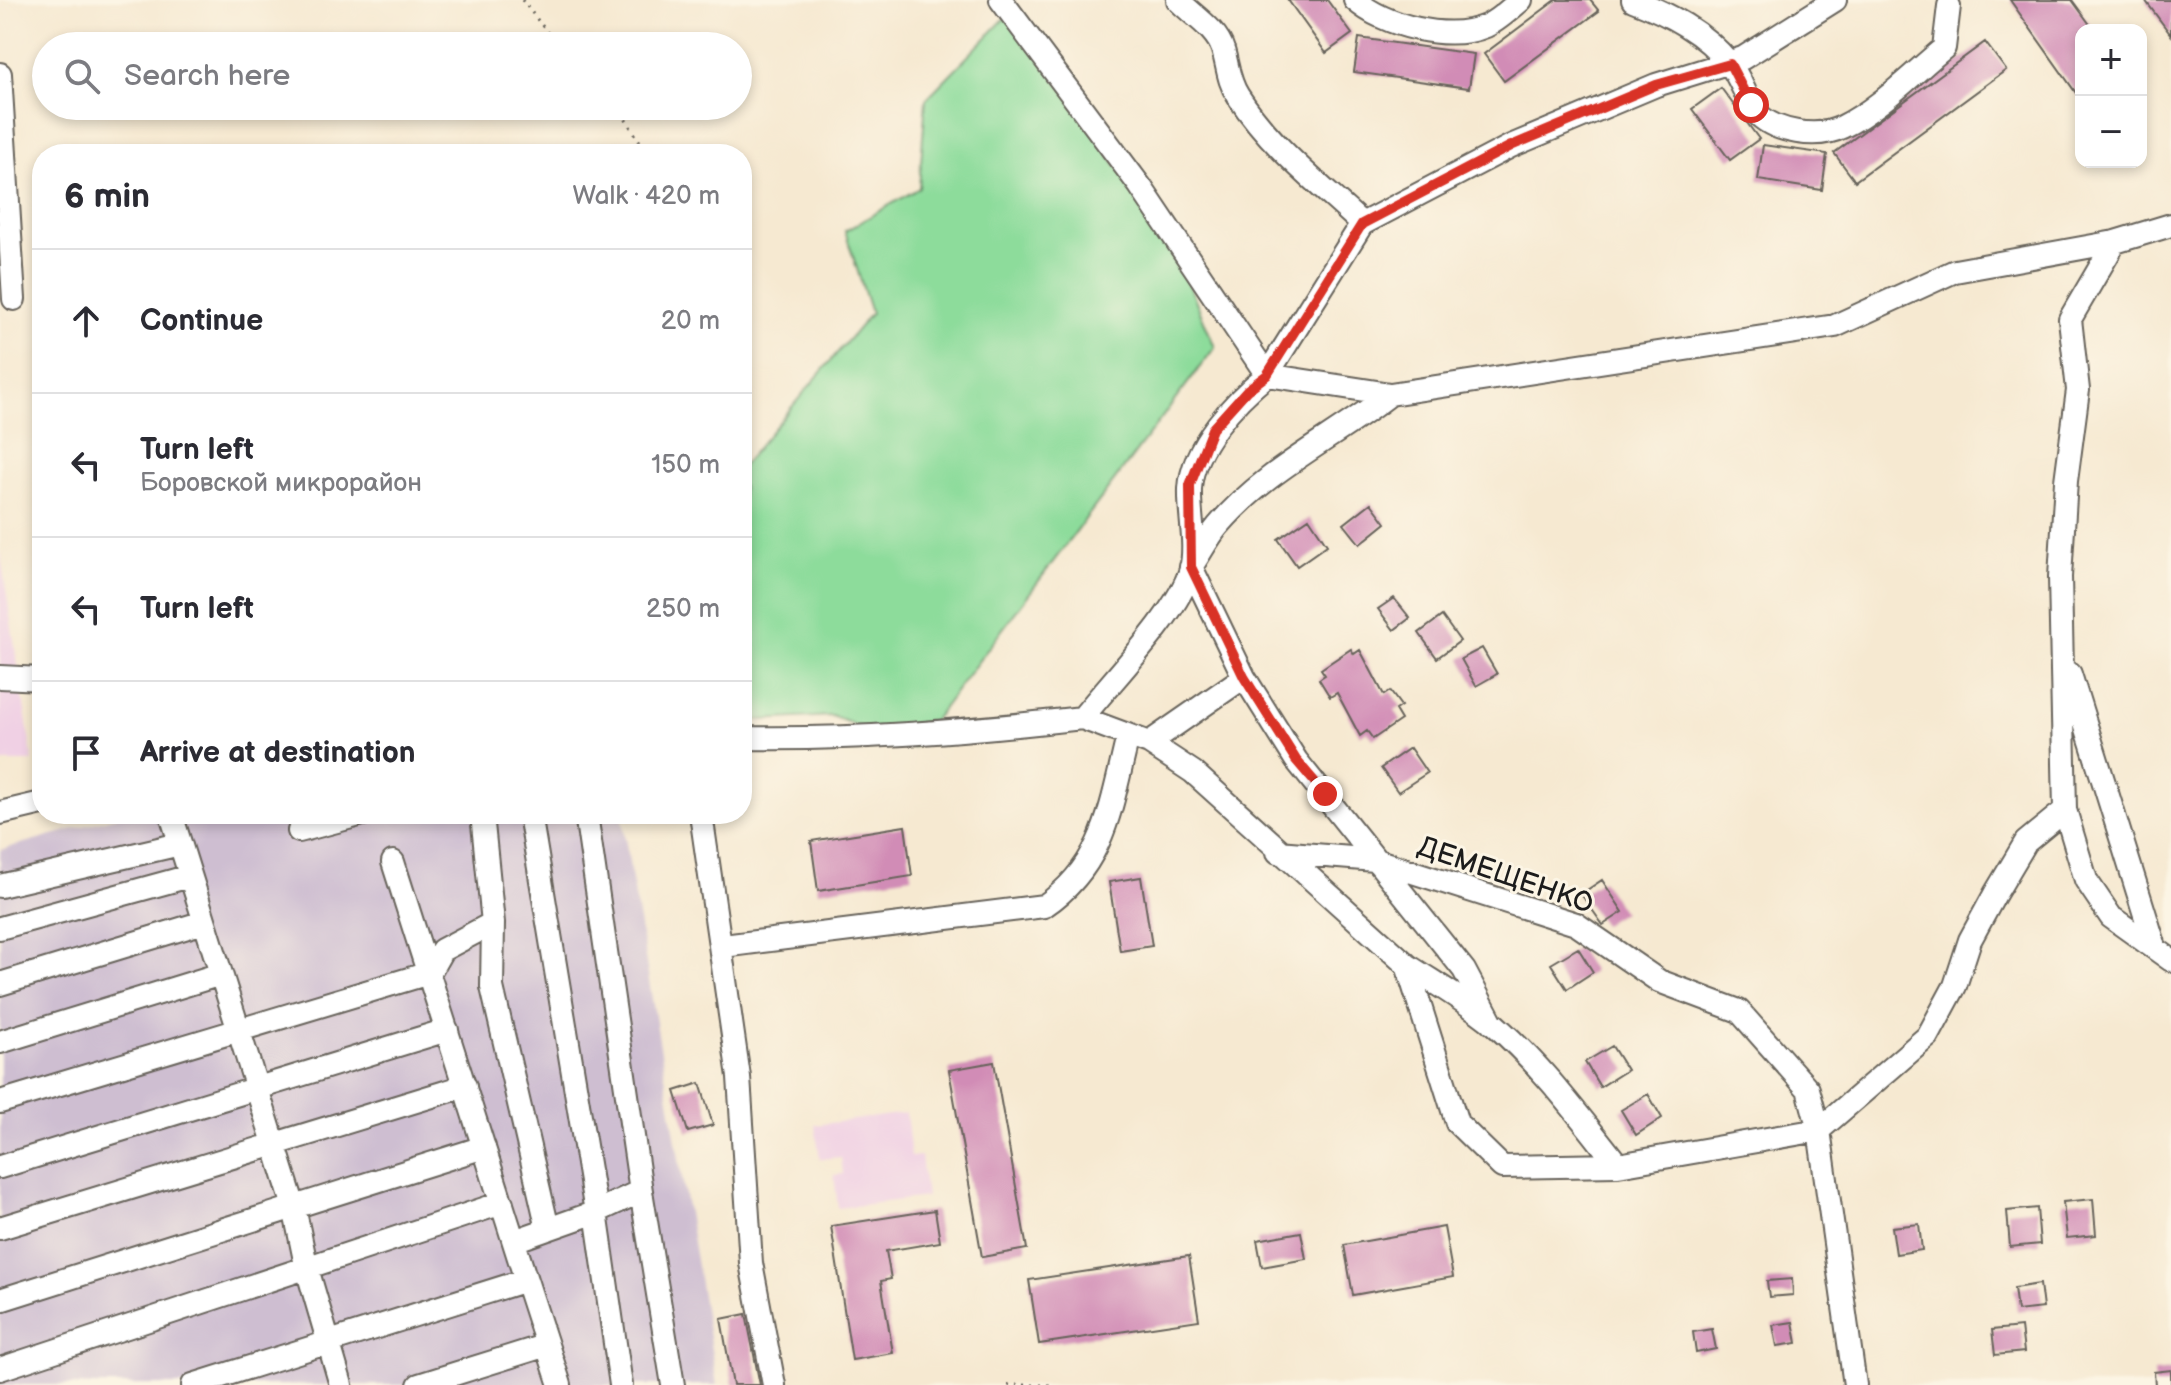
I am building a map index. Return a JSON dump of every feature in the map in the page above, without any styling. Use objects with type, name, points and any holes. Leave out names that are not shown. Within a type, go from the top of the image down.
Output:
[{"type":"street","points":[[1001,0],[1140,186],[1267,375],[1390,394],[1835,326],[1955,271],[2115,242],[2171,225]]},
{"type":"street","points":[[1178,0],[1216,37],[1238,96],[1272,139],[1317,187],[1362,224]]},
{"type":"street","points":[[1355,0],[1364,9],[1392,20],[1455,31],[1489,25],[1521,0]]},
{"type":"street","points":[[1633,0],[1683,23],[1730,64],[1751,105],[1769,123],[1793,131],[1828,132],[1852,121],[1944,48],[1946,2]]},
{"type":"street","points":[[1492,1023],[1464,970],[1296,760],[1244,677],[1191,567],[1190,485],[1212,429],[1247,390],[1267,375],[1362,224],[1511,146],[1656,85],[1730,64],[1835,0]]},
{"type":"street","points":[[0,74],[14,299]]},
{"type":"street","points":[[2115,242],[2070,319],[2078,390],[2066,481],[2060,577],[2065,810],[2086,880],[2111,917],[2163,953]]},
{"type":"street","points":[[1082,718],[1179,596],[1191,567],[1218,526],[1265,480],[1353,423],[1390,394]]},
{"type":"street","points":[[2063,654],[2163,953]]},
{"type":"street","points":[[0,677],[32,679]]},
{"type":"street","points":[[723,946],[1044,906],[1081,876],[1106,827],[1139,740],[1244,677]]},
{"type":"street","points":[[752,738],[821,740],[944,734],[1082,718],[1139,740],[1193,772],[1278,852],[1407,965],[1492,1023],[1563,1094],[1618,1165]]},
{"type":"street","points":[[0,813],[32,805]]},
{"type":"street","points":[[1407,965],[1457,1123],[1502,1167],[1618,1165],[1819,1130],[1928,1036],[1955,986],[1970,940],[2002,881],[2026,842],[2065,810]]},
{"type":"street","points":[[174,824],[294,1207],[306,1265],[341,1385]]},
{"type":"street","points":[[299,831],[325,824]]},
{"type":"street","points":[[483,824],[493,923],[492,987],[548,1229]]},
{"type":"street","points":[[532,824],[596,1212],[621,1385]]},
{"type":"street","points":[[587,824],[673,1385]]},
{"type":"street","points":[[703,824],[723,946],[739,1077],[751,1263],[774,1385]]},
{"type":"street","points":[[0,886],[180,844]]},
{"type":"street","name":"ДЕМЕЩЕНКО","points":[[1278,852],[1375,860],[1576,924],[1659,981],[1739,1011],[1808,1089],[1819,1130],[1855,1385]]},
{"type":"street","points":[[393,862],[560,1385]]},
{"type":"street","points":[[0,928],[190,876]]},
{"type":"street","points":[[0,984],[204,922]]},
{"type":"street","points":[[0,1102],[429,973],[442,950],[493,923]]},
{"type":"street","points":[[0,1042],[221,974]]},
{"type":"street","points":[[0,1167],[447,1030]]},
{"type":"street","points":[[0,1228],[465,1086]]},
{"type":"street","points":[[0,1300],[484,1147]]},
{"type":"street","points":[[514,1241],[596,1212],[641,1191]]},
{"type":"street","points":[[0,1369],[306,1265],[502,1203]]},
{"type":"street","points":[[193,1385],[526,1280]]},
{"type":"street","points":[[419,1385],[547,1345]]},
{"type":"path","points":[[522,0],[547,32]]},
{"type":"path","points":[[626,120],[642,144]]},
{"type":"path","points":[[1008,1385],[1051,1385]]},
{"type":"shaded area","points":[[0,551],[32,762],[0,762]]},
{"type":"shaded area","points":[[91,824],[623,824],[717,1385],[0,1385],[0,850]]},
{"type":"shaded area","points":[[906,1113],[911,1157],[921,1156],[926,1197],[838,1208],[834,1175],[843,1174],[841,1157],[820,1159],[815,1125]]},
{"type":"green space","points":[[1010,13],[1173,246],[1215,347],[913,748],[832,716],[752,720],[752,454],[871,313],[845,231],[919,188],[926,99]]},
{"type":"building","points":[[1288,0],[1327,0],[1352,34],[1326,53]]},
{"type":"building","points":[[1556,0],[1590,0],[1599,11],[1504,81],[1484,54]]},
{"type":"building","points":[[2010,0],[2072,0],[2090,24],[2075,24],[2075,92]]},
{"type":"building","points":[[2145,0],[2171,0],[2171,35]]},
{"type":"building","points":[[1359,38],[1474,54],[1469,88],[1354,72]]},
{"type":"building","points":[[1985,42],[2006,70],[1855,181],[1834,153]]},
{"type":"building","points":[[1721,88],[1759,139],[1730,160],[1692,109]]},
{"type":"building","points":[[1763,145],[1827,154],[1822,190],[1758,180]]},
{"type":"building","points":[[1371,503],[1386,523],[1360,544],[1344,524]]},
{"type":"building","points":[[1309,518],[1327,545],[1297,566],[1278,539]]},
{"type":"building","points":[[1394,598],[1410,618],[1394,630],[1378,609]]},
{"type":"building","points":[[1442,616],[1460,641],[1437,658],[1419,633]]},
{"type":"building","points":[[1482,648],[1497,674],[1476,686],[1461,659]]},
{"type":"building","points":[[1351,649],[1354,654],[1360,650],[1384,695],[1390,691],[1401,706],[1395,710],[1401,720],[1373,739],[1367,731],[1360,736],[1337,693],[1330,697],[1319,679],[1325,675],[1321,669]]},
{"type":"building","points":[[1410,748],[1427,773],[1398,792],[1381,768]]},
{"type":"building","points":[[905,826],[912,876],[818,891],[811,841]]},
{"type":"building","points":[[1141,877],[1152,946],[1120,951],[1109,882]]},
{"type":"building","points":[[1602,880],[1623,912],[1603,925],[1581,894]]},
{"type":"building","points":[[1578,948],[1593,972],[1567,989],[1551,964]]},
{"type":"building","points":[[1612,1046],[1627,1070],[1600,1087],[1585,1062]]},
{"type":"building","points":[[994,1062],[1027,1249],[982,1257],[949,1070]]},
{"type":"building","points":[[700,1083],[713,1125],[688,1132],[675,1091]]},
{"type":"building","points":[[1648,1094],[1662,1118],[1636,1135],[1621,1110]]},
{"type":"building","points":[[2093,1199],[2096,1235],[2067,1238],[2063,1202]]},
{"type":"building","points":[[2037,1208],[2040,1244],[2010,1247],[2007,1211]]},
{"type":"building","points":[[935,1210],[940,1242],[886,1251],[891,1279],[881,1281],[893,1353],[852,1360],[831,1226]]},
{"type":"building","points":[[1919,1224],[1922,1250],[1896,1254],[1892,1227]]},
{"type":"building","points":[[1444,1227],[1453,1277],[1353,1295],[1344,1245]]},
{"type":"building","points":[[1301,1232],[1306,1259],[1262,1267],[1257,1240]]},
{"type":"building","points":[[1189,1256],[1199,1320],[1039,1344],[1029,1280]]},
{"type":"building","points":[[1792,1279],[1793,1295],[1769,1297],[1767,1281]]},
{"type":"building","points":[[2040,1284],[2043,1308],[2017,1311],[2014,1288]]},
{"type":"building","points":[[746,1314],[760,1385],[733,1385],[721,1319]]},
{"type":"building","points":[[1793,1322],[1797,1343],[1777,1346],[1773,1325]]},
{"type":"building","points":[[2021,1327],[2024,1352],[1995,1355],[1992,1330]]},
{"type":"building","points":[[1712,1329],[1716,1349],[1696,1353],[1693,1332]]},
{"type":"building","points":[[2171,1370],[2171,1385],[2155,1385],[2154,1372]]},
{"type":"route","points":[[1325,794],[1296,760],[1244,677],[1202,596],[1191,567],[1190,485],[1212,429],[1247,390],[1267,375],[1362,224],[1511,146],[1656,85],[1730,64],[1751,105]]}]
